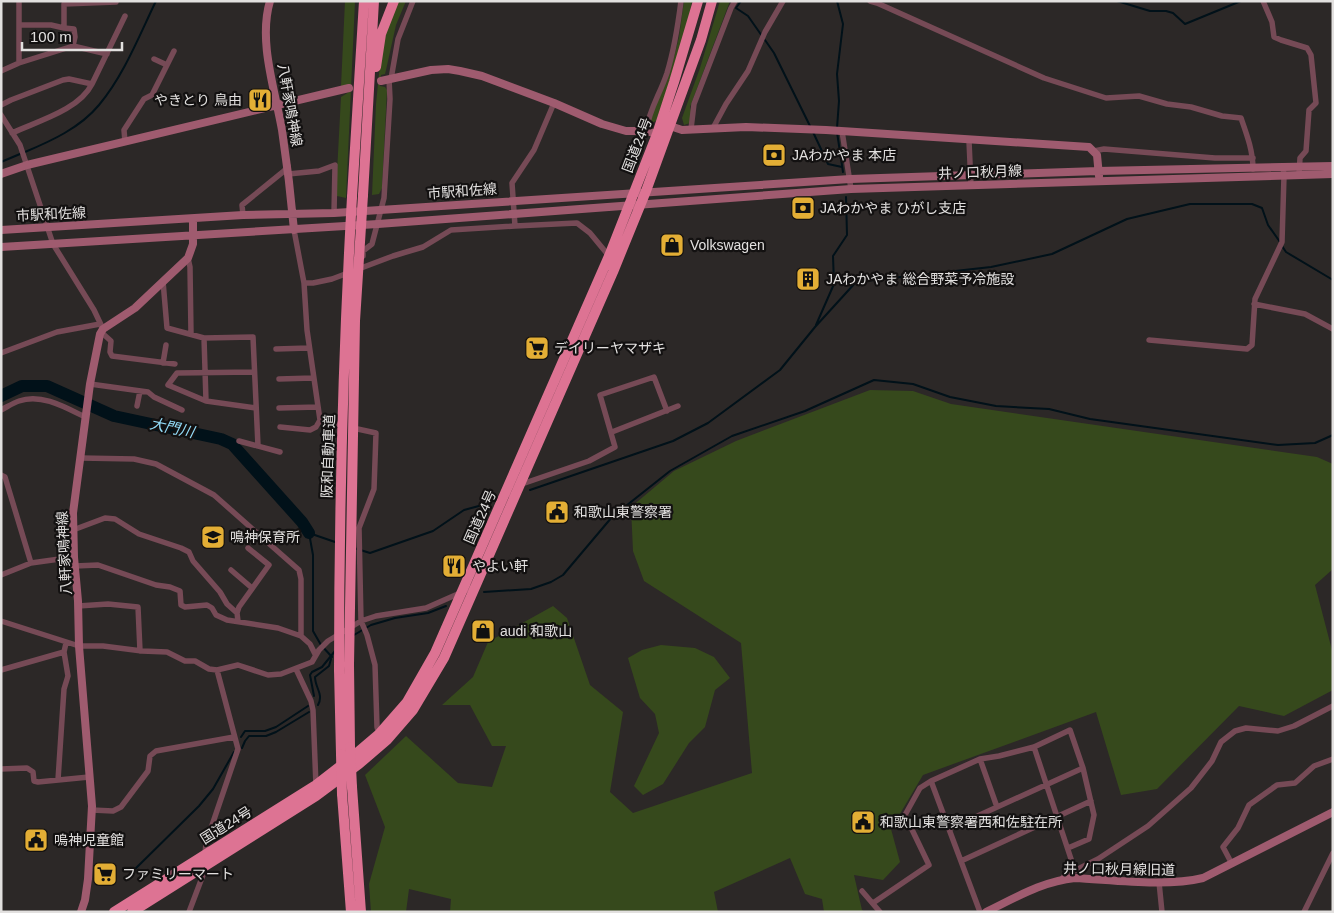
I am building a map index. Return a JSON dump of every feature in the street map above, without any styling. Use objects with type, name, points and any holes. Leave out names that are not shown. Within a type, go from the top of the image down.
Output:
[{"type":"highway","name":"阪和自動車道","points":[[351,912],[342,794],[339,566],[345,342],[362,1]]},
{"type":"highway","name":"阪和自動車道","points":[[361,912],[350,747],[349,666],[355,321],[374,1]]},
{"type":"highway","points":[[368,98],[376,76],[381,34],[394,1]]},
{"type":"highway","name":"国道24号","points":[[132,912],[316,796],[359,764],[383,737],[412,694],[435,653],[609,256],[656,134],[674,82],[698,1]]},
{"type":"highway","name":"国道24号","points":[[114,912],[316,785],[383,737],[413,710],[444,658],[613,272],[670,126],[701,40],[712,1]]},
{"type":"main road","name":"八軒家鳴神線","points":[[270,1],[266,33],[271,74],[288,170],[294,230]]},
{"type":"main road","points":[[387,80],[431,70],[453,69],[482,76],[554,103],[602,124],[626,131],[646,131],[656,134]]},
{"type":"main road","points":[[1,174],[28,165],[349,88]]},
{"type":"main road","points":[[670,126],[682,130],[746,127],[842,131],[1089,148],[1098,154],[1099,181]]},
{"type":"main road","name":"井ノ口秋月線","points":[[634,192],[971,174],[1252,169],[1283,166],[1299,171],[1333,174]]},
{"type":"main road","name":"井ノ口秋月線","points":[[628,207],[851,190],[1284,176],[1299,171],[1333,166]]},
{"type":"main road","name":"市駅和佐線","points":[[292,213],[383,209],[634,192]]},
{"type":"main road","name":"市駅和佐線","points":[[294,230],[628,207]]},
{"type":"main road","points":[[101,328],[135,308],[188,258],[192,244],[193,219],[292,213]]},
{"type":"main road","name":"市駅和佐線","points":[[1,230],[193,219]]},
{"type":"main road","points":[[1,247],[294,230]]},
{"type":"main road","name":"八軒家鳴神線","points":[[81,912],[88,879],[92,810],[79,646],[73,513],[90,386],[101,328]]},
{"type":"main road","name":"井ノ口秋月線旧道","points":[[986,912],[1048,883],[1062,879],[1187,882],[1203,878],[1333,812]]},
{"type":"street","points":[[19,1],[19,63]]},
{"type":"street","points":[[362,266],[363,251],[372,244],[383,209],[390,99],[387,80],[398,39],[413,1]]},
{"type":"street","points":[[646,131],[648,116],[666,74],[672,54],[681,1]]},
{"type":"street","points":[[692,129],[694,104],[735,1]]},
{"type":"street","points":[[713,128],[748,71],[765,32],[783,1]]},
{"type":"street","points":[[870,1],[1044,78],[1106,98],[1138,96],[1167,104],[1191,107],[1222,116],[1241,118],[1250,142],[1252,169]]},
{"type":"street","points":[[1263,1],[1272,22],[1274,36],[1280,40],[1307,48],[1311,55],[1316,104],[1309,110],[1306,150],[1300,158],[1299,171]]},
{"type":"street","points":[[64,28],[64,4],[116,2]]},
{"type":"street","points":[[12,133],[70,107],[89,91],[125,16]]},
{"type":"street","points":[[19,25],[51,25],[74,29],[75,37],[72,46]]},
{"type":"street","points":[[1,70],[72,46],[107,54]]},
{"type":"street","points":[[124,142],[124,130],[144,99],[152,95],[174,51]]},
{"type":"street","points":[[154,59],[167,65]]},
{"type":"street","points":[[1,105],[69,78],[92,84]]},
{"type":"street","points":[[515,226],[512,183],[534,150],[554,103]]},
{"type":"street","points":[[1,116],[20,145],[53,244],[94,310],[101,328],[111,341],[110,352],[112,356],[175,364]]},
{"type":"street","points":[[842,131],[851,190]]},
{"type":"street","points":[[969,141],[971,185]]},
{"type":"street","points":[[1094,150],[1104,149],[1215,158],[1252,158]]},
{"type":"street","points":[[243,215],[242,205],[284,171],[318,171],[335,165],[334,212]]},
{"type":"street","points":[[1150,340],[1247,349],[1252,345],[1254,299],[1282,242],[1283,166]]},
{"type":"street","points":[[304,283],[313,284],[325,281],[362,266],[423,247],[451,230],[577,223],[590,234],[609,256]]},
{"type":"street","points":[[280,427],[310,430],[316,427],[320,420],[313,378],[304,283],[294,230]]},
{"type":"street","points":[[188,258],[190,267],[191,334]]},
{"type":"street","points":[[163,281],[167,328],[204,338],[253,337],[258,446]]},
{"type":"street","points":[[1254,304],[1305,314],[1333,329]]},
{"type":"street","points":[[1,353],[57,332],[101,328]]},
{"type":"street","points":[[204,338],[206,401]]},
{"type":"street","points":[[164,363],[166,345]]},
{"type":"street","points":[[276,349],[310,348]]},
{"type":"street","points":[[254,372],[177,373],[168,385],[206,401],[256,408]]},
{"type":"street","points":[[508,488],[589,461],[614,448],[616,445],[600,395],[654,377],[667,411]]},
{"type":"street","points":[[279,379],[313,378]]},
{"type":"street","points":[[90,386],[148,392],[154,398],[182,410]]},
{"type":"street","points":[[138,406],[140,390]]},
{"type":"street","points":[[1,410],[18,401],[29,399],[49,400],[86,415]]},
{"type":"street","points":[[612,432],[678,406]]},
{"type":"street","points":[[279,408],[318,407]]},
{"type":"street","points":[[320,420],[376,433],[374,489],[359,528],[362,622],[368,635],[375,665],[383,737]]},
{"type":"street","points":[[239,441],[280,452]]},
{"type":"street","points":[[81,458],[149,461],[214,494],[299,570],[301,579],[301,636]]},
{"type":"street","points":[[1,475],[5,477],[31,563]]},
{"type":"street","points":[[73,530],[95,520],[115,519],[139,534],[189,552],[193,561],[220,592],[227,604],[237,613]]},
{"type":"street","points":[[238,621],[238,607],[269,565],[248,548]]},
{"type":"street","points":[[1,574],[31,563],[75,562],[98,565],[156,585],[180,591],[181,605],[207,605],[212,608],[216,615],[226,620],[278,628],[301,636],[317,652]]},
{"type":"street","points":[[230,570],[252,588]]},
{"type":"street","points":[[1,621],[79,646],[103,646],[140,651],[167,652],[185,660],[195,661],[209,669],[217,670],[238,665],[268,675],[281,674],[312,662],[317,652],[328,641],[376,616],[426,608],[476,586]]},
{"type":"street","points":[[78,606],[108,604],[138,607],[140,651]]},
{"type":"street","points":[[58,780],[64,689],[68,676],[64,652],[66,643]]},
{"type":"street","points":[[1,670],[64,652]]},
{"type":"street","points":[[296,669],[311,701],[313,710],[316,796]]},
{"type":"street","points":[[189,912],[203,875],[206,843],[238,753],[217,670]]},
{"type":"street","points":[[1062,879],[1064,876],[1098,859],[1148,826],[1190,788],[1212,761],[1222,742],[1234,731],[1246,728],[1278,731],[1294,726],[1333,706]]},
{"type":"street","points":[[873,903],[929,865],[904,815],[920,788],[931,781],[980,759],[1034,747],[1070,730],[1084,768],[1094,815],[1088,839],[1068,848]]},
{"type":"street","points":[[92,810],[113,811],[121,807],[148,771],[150,756],[156,751],[234,737]]},
{"type":"street","points":[[1034,747],[1075,871]]},
{"type":"street","points":[[1232,864],[1223,847],[1238,828],[1249,805],[1277,785],[1294,783],[1314,766],[1333,758]]},
{"type":"street","points":[[980,759],[997,807]]},
{"type":"street","points":[[1,769],[26,768],[33,772],[34,781],[89,777]]},
{"type":"street","points":[[949,829],[1084,768]]},
{"type":"street","points":[[931,781],[980,912]]},
{"type":"street","points":[[961,861],[1091,801]]},
{"type":"street","points":[[1304,912],[1333,853]]},
{"type":"street","points":[[1159,882],[1162,912]]},
{"type":"street","points":[[862,891],[880,912]]},
{"type":"green space","points":[[345,1],[355,1],[346,198],[337,196],[336,191],[341,97],[349,92],[349,86],[341,86]]},
{"type":"green space","points":[[397,1],[406,1],[396,25],[385,74],[381,75],[380,86],[385,87],[387,90],[382,188],[379,194],[372,195],[376,104],[381,54],[385,34]]},
{"type":"green space","points":[[684,1],[692,1],[683,45],[656,121],[651,123],[650,119],[674,57]]},
{"type":"green space","points":[[720,1],[730,1],[690,107],[692,115],[690,123],[684,125],[682,118],[700,68]]},
{"type":"green space","points":[[870,390],[913,391],[951,404],[1317,457],[1333,464],[1333,569],[1315,585],[1333,654],[1333,690],[1284,716],[1239,706],[1157,789],[1121,795],[1096,712],[923,775],[891,829],[900,862],[883,880],[854,875],[862,910],[865,912],[824,912],[822,899],[805,894],[790,858],[714,892],[718,912],[450,912],[451,899],[409,889],[406,912],[371,912],[369,884],[385,827],[365,775],[406,736],[458,783],[492,787],[506,746],[492,746],[470,705],[442,705],[473,677],[488,642],[553,606],[567,618],[590,685],[623,712],[610,792],[633,813],[752,773],[741,643],[644,581],[633,551],[631,507],[674,471],[736,441]]},
{"type":"green space","points":[[661,645],[695,648],[714,657],[730,678],[715,690],[705,727],[689,743],[663,784],[643,795],[634,786],[659,733],[655,714],[640,698],[628,658],[642,650]]},
{"type":"waterway","points":[[25,152],[74,127],[99,105],[124,68],[156,1]]},
{"type":"waterway","points":[[741,1],[736,8],[748,16],[762,36]]},
{"type":"waterway","points":[[837,1],[843,24],[837,74],[839,101],[837,128]]},
{"type":"waterway","points":[[1117,1],[1150,11],[1173,13],[1185,24],[1241,1]]},
{"type":"waterway","points":[[765,40],[774,53],[810,126]]},
{"type":"waterway","points":[[813,132],[828,164],[842,167]]},
{"type":"waterway","points":[[837,132],[843,172]]},
{"type":"waterway","points":[[1,162],[20,154]]},
{"type":"waterway","points":[[816,325],[834,284],[833,256],[847,235],[846,197]]},
{"type":"waterway","points":[[530,490],[673,441],[708,423],[780,370],[815,327],[856,282],[991,267],[1052,254],[1127,219],[1190,204],[1252,204],[1262,208],[1268,225],[1280,242]]},
{"type":"waterway","points":[[1282,246],[1286,252],[1333,280]]},
{"type":"waterway","points":[[484,592],[531,589],[551,582],[563,575],[612,517],[670,471],[732,436],[805,411],[874,380],[913,384],[950,397],[996,406],[1049,409],[1090,419],[1278,445],[1315,443],[1333,435]]},
{"type":"waterway","name":"大門川","points":[[1,396],[22,386],[47,386],[114,416],[221,439],[232,444],[302,522],[309,533]]},
{"type":"waterway","points":[[354,548],[370,553],[433,531],[464,510],[490,503]]},
{"type":"waterway","points":[[332,657],[321,645],[313,631],[313,555],[309,533],[335,542]]},
{"type":"waterway","points":[[354,635],[371,625],[395,618],[428,613],[446,606]]},
{"type":"waterway","points":[[314,696],[310,675],[322,667],[335,651]]},
{"type":"waterway","points":[[318,705],[320,694],[315,677],[329,666],[331,659]]},
{"type":"waterway","points":[[241,737],[245,731],[265,731],[276,727],[308,706]]},
{"type":"waterway","points":[[242,748],[249,736],[266,736],[309,712]]},
{"type":"waterway","points":[[131,873],[199,806],[213,789],[234,752]]},
{"type":"place","name":"やきとり 鳥由","points":[[260,100]]},
{"type":"place","name":"JAわかやま 本店","points":[[774,155]]},
{"type":"place","name":"JAわかやま ひがし支店","points":[[803,208]]},
{"type":"place","name":"Volkswagen","points":[[672,245]]},
{"type":"place","name":"JAわかやま 総合野菜予冷施設","points":[[808,279]]},
{"type":"place","name":"デイリーヤマザキ","points":[[537,348]]},
{"type":"place","name":"和歌山東警察署","points":[[557,512]]},
{"type":"place","name":"鳴神保育所","points":[[213,537]]},
{"type":"place","name":"やよい軒","points":[[454,566]]},
{"type":"place","name":"audi 和歌山","points":[[483,631]]},
{"type":"place","name":"和歌山東警察署西和佐駐在所","points":[[863,822]]},
{"type":"place","name":"嗚神児童館","points":[[36,840]]},
{"type":"place","name":"ファミリーマート","points":[[105,874]]}]
